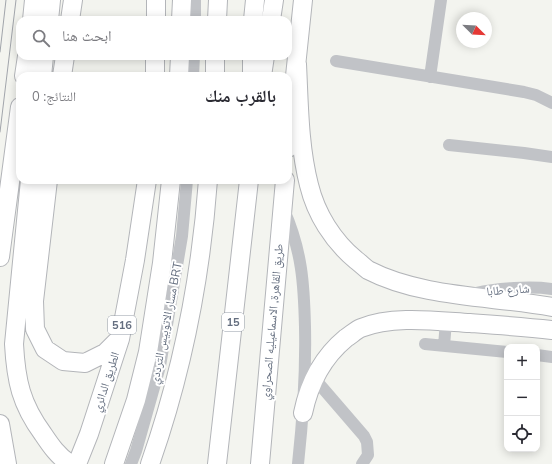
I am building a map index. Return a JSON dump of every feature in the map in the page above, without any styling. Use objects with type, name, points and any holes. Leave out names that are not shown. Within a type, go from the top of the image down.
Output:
[{"type":"highway","points":[[32,16],[34,0]]},
{"type":"highway","points":[[49,16],[51,0]]},
{"type":"highway","points":[[71,16],[73,0]]},
{"type":"highway","points":[[156,0],[156,16]]},
{"type":"highway","points":[[181,16],[182,0]]},
{"type":"highway","points":[[217,16],[218,0]]},
{"type":"highway","points":[[253,16],[255,0]]},
{"type":"highway","points":[[272,16],[274,0]]},
{"type":"highway","points":[[292,111],[303,0]]},
{"type":"highway","points":[[25,72],[26,60]]},
{"type":"highway","points":[[42,72],[44,60]]},
{"type":"highway","points":[[63,72],[64,60]]},
{"type":"highway","points":[[155,60],[155,72]]},
{"type":"highway","points":[[179,72],[180,60]]},
{"type":"highway","points":[[214,72],[216,60]]},
{"type":"highway","points":[[252,60],[252,72]]},
{"type":"highway","points":[[263,72],[264,60]]},
{"type":"highway","points":[[297,64],[303,154],[309,186],[320,215],[332,236],[349,254],[367,269],[390,279],[419,287],[465,296],[552,307]]},
{"type":"highway","points":[[0,257],[16,137]]},
{"type":"highway","points":[[30,184],[14,344],[15,369],[21,394],[31,418],[60,457],[70,464]]},
{"type":"highway","points":[[48,184],[34,301],[35,329],[45,349],[63,361],[85,363],[106,353],[120,339]]},
{"type":"highway","name":"الطريق الدائري","points":[[77,464],[89,434],[120,339],[135,260],[146,184]]},
{"type":"highway","name":"516","points":[[114,464],[136,400],[148,352],[162,263],[171,184]]},
{"type":"highway","points":[[150,464],[176,377],[189,318],[200,259],[208,184]]},
{"type":"highway","name":"15","points":[[217,464],[249,184]]},
{"type":"highway","name":"طريق القاهرة, الاسماعيليه الصحراوي","points":[[260,464],[285,184]]},
{"type":"highway","points":[[303,413],[314,378],[336,348],[361,328],[375,324],[405,320],[446,321],[552,330]]},
{"type":"highway","points":[[0,424],[7,464]]},
{"type":"street","points":[[195,0],[195,16]]},
{"type":"street","points":[[430,76],[442,0]]},
{"type":"street","points":[[193,72],[194,60]]},
{"type":"street","points":[[336,61],[524,92],[536,95],[552,103]]},
{"type":"street","points":[[449,145],[552,157]]},
{"type":"street","name":"مسار الاتوبيس الترددي BRT","points":[[131,464],[160,366],[182,236],[187,184]]},
{"type":"street","points":[[282,206],[295,239],[303,276],[306,365],[298,464]]},
{"type":"street","name":"شارع طابا","points":[[465,296],[490,290],[552,289]]},
{"type":"street","points":[[444,346],[446,321]]},
{"type":"street","points":[[425,344],[504,352]]},
{"type":"street","points":[[540,355],[552,356]]},
{"type":"street","points":[[314,378],[364,436],[367,442],[368,455],[362,464]]},
{"type":"tram line","points":[[0,52],[6,0]]},
{"type":"tram line","points":[[0,132],[16,0]]}]
